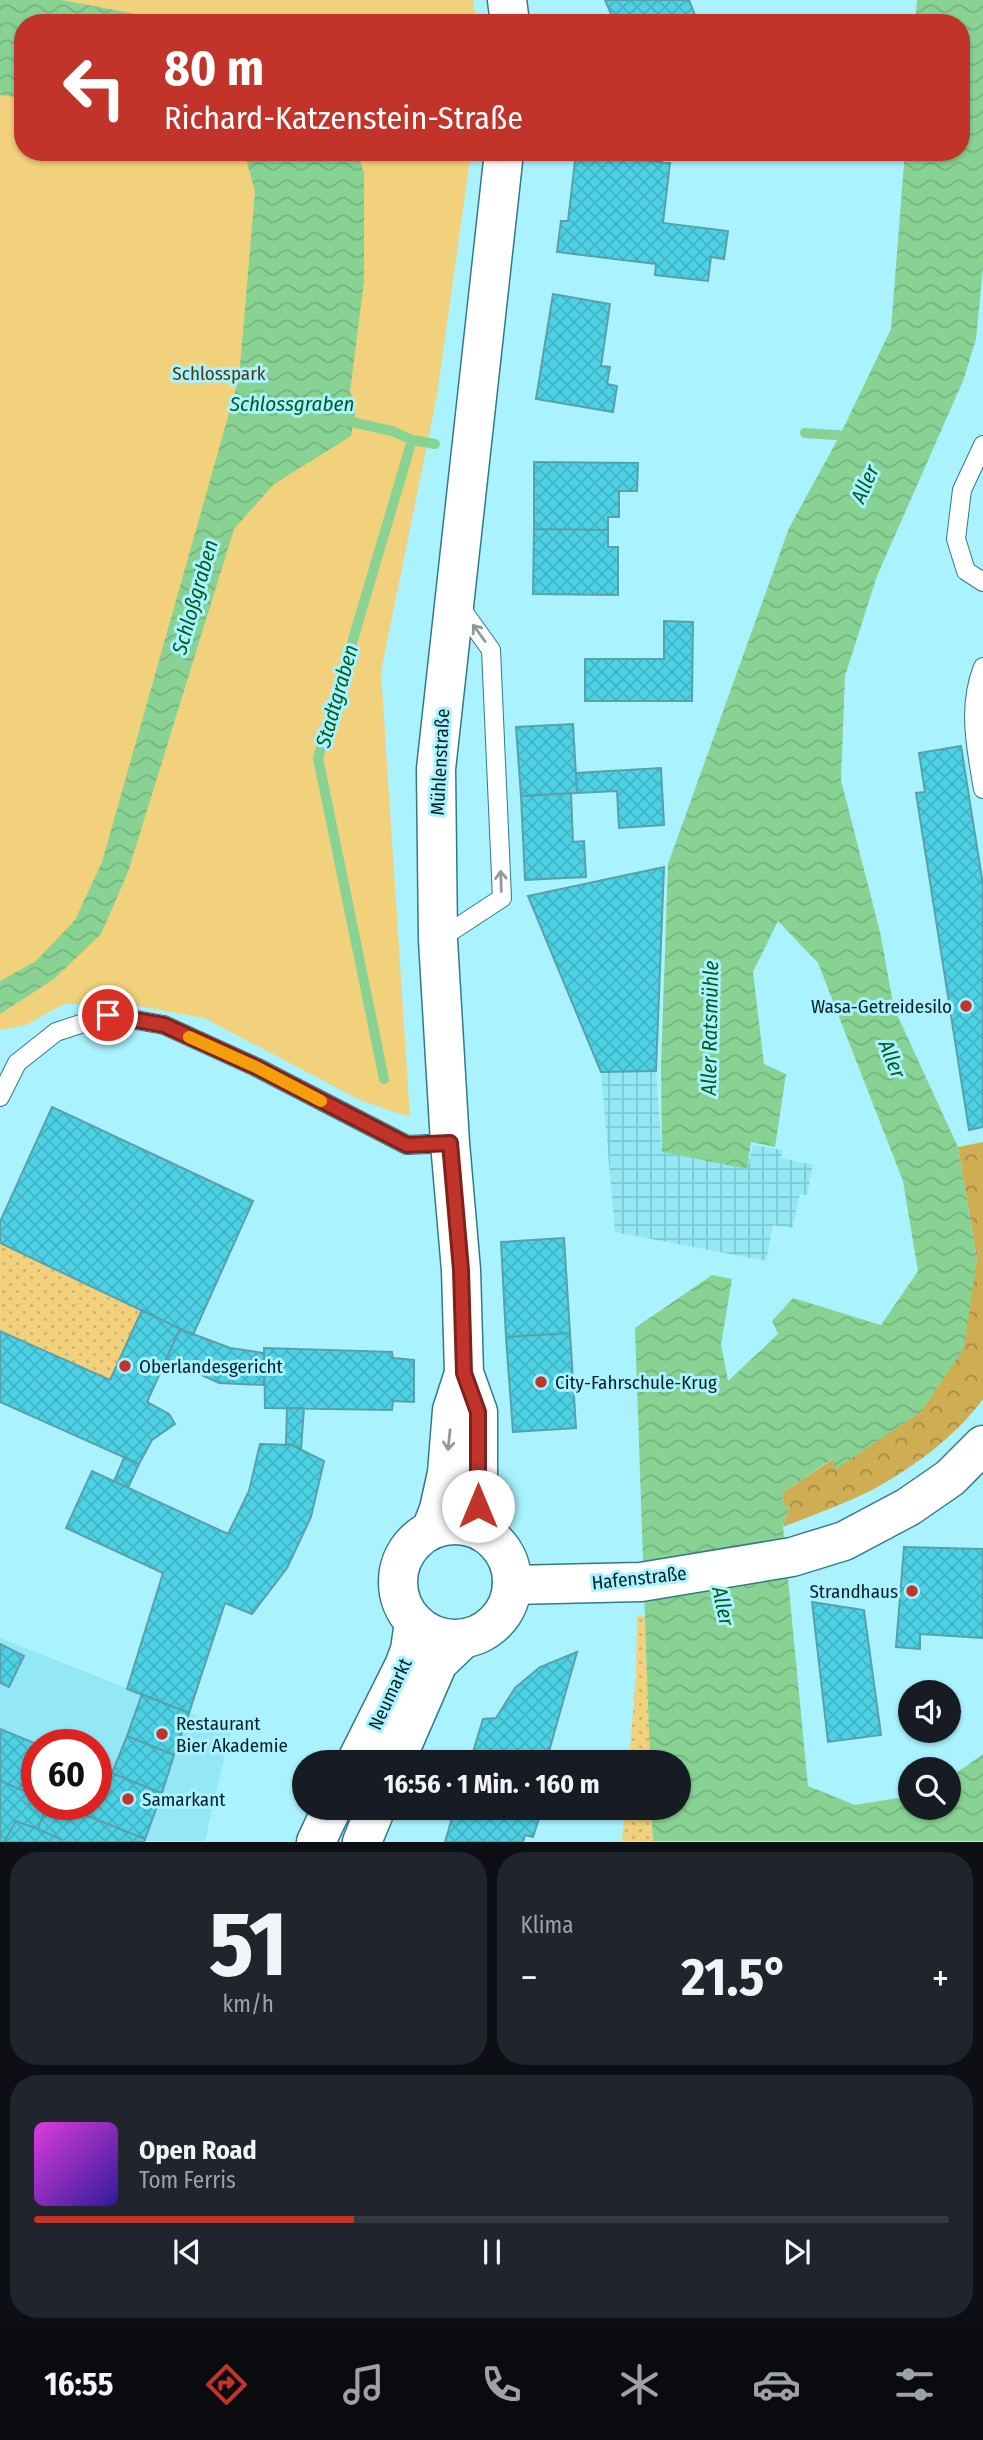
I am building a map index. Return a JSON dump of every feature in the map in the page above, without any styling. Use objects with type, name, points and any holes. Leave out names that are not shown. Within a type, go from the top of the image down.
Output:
[{"type":"main road","name":"Mühlenstraße","points":[[484,1533],[478,1506],[478,1412],[464,1373],[461,1270],[450,1143],[438,940],[436,769],[503,161]]},
{"type":"main road","name":"Mühlenstraße","points":[[414,1622],[403,1607],[398,1590],[398,1571],[410,1547],[431,1530],[439,1509],[447,1473],[453,1410],[464,1373]]},
{"type":"main road","name":"Hafenstraße","points":[[512,1585],[641,1582],[792,1557],[844,1541],[908,1507],[950,1478],[983,1445]]},
{"type":"main road","points":[[414,1622],[436,1636],[463,1639],[482,1633],[497,1620],[508,1604],[512,1585],[506,1555],[484,1533],[458,1525],[431,1530]]},
{"type":"main road","name":"Neumarkt","points":[[362,1750],[404,1666],[410,1650],[414,1622]]},
{"type":"main road","points":[[400,1750],[438,1663],[463,1639]]},
{"type":"main road","points":[[316,1842],[326,1820]]},
{"type":"main road","points":[[362,1842],[371,1820]]},
{"type":"lane","points":[[983,444],[962,490],[956,538],[966,570],[983,582]]},
{"type":"lane","points":[[438,940],[502,898],[491,650],[454,598]]},
{"type":"lane","points":[[983,667],[975,687],[974,737],[983,789]]},
{"type":"lane","points":[[0,1097],[17,1063],[56,1032],[108,1015],[164,1025],[256,1067],[407,1145],[450,1143]]},
{"type":"shaded area","points":[[656,1071],[662,1152],[747,1169],[753,1145],[783,1150],[781,1158],[813,1165],[807,1195],[800,1194],[792,1228],[773,1225],[766,1261],[615,1232],[601,1072]]},
{"type":"shaded area","points":[[0,1638],[197,1716],[230,1733],[205,1841],[0,1841]]},
{"type":"green space","name":"Schlosspark","points":[[0,0],[473,0],[475,14],[14,14],[14,161],[470,161],[437,395],[381,672],[410,1117],[362,1101],[204,1018],[127,1004],[64,1004],[26,1025],[0,1030]]},
{"type":"green space","points":[[983,1142],[983,1399],[947,1438],[904,1471],[874,1489],[783,1527],[789,1506],[783,1507],[782,1493],[833,1459],[836,1468],[977,1259],[958,1147]]},
{"type":"green space","points":[[0,1243],[142,1310],[110,1380],[0,1331]]},
{"type":"green space","points":[[637,1615],[645,1617],[650,1750],[630,1750]]},
{"type":"green space","points":[[624,1820],[652,1820],[653,1841],[622,1841]]},
{"type":"water","points":[[0,0],[61,0],[136,14],[14,14],[14,97],[0,95]]},
{"type":"water","points":[[917,0],[983,0],[983,267],[976,339],[963,381],[877,576],[845,676],[841,780],[880,932],[894,1008],[958,1147],[977,1259],[964,1348],[921,1412],[836,1469],[832,1459],[782,1493],[783,1506],[789,1506],[783,1527],[808,1786],[855,1805],[898,1798],[898,1820],[961,1820],[961,1770],[983,1754],[983,1841],[653,1841],[652,1820],[691,1820],[691,1750],[650,1750],[635,1328],[712,1275],[732,1279],[721,1344],[728,1381],[778,1334],[772,1321],[793,1298],[881,1325],[918,1271],[903,1181],[818,963],[778,921],[753,972],[764,1064],[786,1074],[775,1147],[751,1142],[747,1169],[662,1152],[661,1067],[668,864],[789,528],[840,435],[891,329],[904,161],[970,161],[970,14],[916,14]]},
{"type":"water","name":"Schlossgraben","points":[[247,161],[360,161],[364,173],[364,281],[350,392],[356,407],[351,436],[274,484],[234,529],[128,872],[101,934],[54,979],[0,1014],[0,981],[36,961],[75,920],[102,862],[239,378],[255,191]]},
{"type":"building","points":[[605,0],[689,0],[694,14],[611,14]]},
{"type":"building","points":[[575,161],[670,163],[663,223],[728,231],[724,259],[711,257],[708,281],[655,275],[656,264],[557,252],[561,221],[568,221]]},
{"type":"building","points":[[553,294],[610,304],[601,366],[610,367],[607,384],[617,386],[613,412],[536,399]]},
{"type":"building","points":[[534,462],[638,463],[637,491],[619,491],[619,517],[608,517],[608,530],[534,529]]},
{"type":"building","points":[[534,529],[608,530],[608,547],[618,547],[618,595],[533,594]]},
{"type":"building","points":[[664,621],[693,622],[692,701],[585,701],[585,659],[664,659]]},
{"type":"building","points":[[573,724],[577,793],[521,796],[516,727]]},
{"type":"building","name":"Wasa-Getreidesilo","points":[[961,746],[983,885],[983,1127],[969,1130],[916,793],[925,792],[919,753]]},
{"type":"building","points":[[661,768],[664,825],[619,828],[617,791],[577,793],[576,773]]},
{"type":"building","points":[[571,793],[573,842],[584,841],[586,877],[525,880],[521,796]]},
{"type":"building","points":[[664,867],[656,1071],[601,1072],[528,896]]},
{"type":"building","points":[[52,1107],[253,1201],[193,1335],[0,1243],[0,1222]]},
{"type":"building","points":[[564,1238],[570,1333],[506,1337],[501,1242]]},
{"type":"building","points":[[142,1310],[180,1329],[147,1402],[169,1414],[175,1424],[152,1440],[139,1464],[0,1402],[0,1331],[110,1380]]},
{"type":"building","points":[[180,1329],[230,1348],[264,1353],[264,1385],[219,1383],[166,1359]]},
{"type":"building","name":"City-Fahrschule-Krug","points":[[570,1333],[576,1428],[513,1432],[506,1337]]},
{"type":"building","points":[[264,1348],[392,1352],[393,1358],[414,1360],[414,1402],[393,1401],[392,1410],[265,1408]]},
{"type":"building","points":[[287,1408],[304,1408],[301,1449],[286,1444]]},
{"type":"building","points":[[260,1444],[292,1445],[324,1461],[311,1517],[287,1568],[252,1614],[225,1603],[189,1713],[127,1689],[163,1573],[66,1528],[92,1471],[228,1534],[249,1491]]},
{"type":"building","points":[[124,1458],[139,1464],[128,1488],[114,1481]]},
{"type":"building","points":[[904,1547],[983,1549],[983,1638],[920,1634],[920,1649],[896,1647]]},
{"type":"building","points":[[812,1602],[864,1610],[881,1735],[828,1742]]},
{"type":"building","points":[[0,1644],[24,1656],[9,1687],[0,1683]]},
{"type":"building","points":[[577,1652],[549,1750],[474,1750],[483,1719],[496,1718],[515,1688],[540,1667]]},
{"type":"building","points":[[142,1694],[189,1713],[174,1755],[127,1736]]},
{"type":"building","points":[[0,1729],[21,1738],[21,1790],[0,1781]]},
{"type":"building","points":[[127,1736],[174,1755],[162,1793],[112,1773]]},
{"type":"building","name":"Samarkant","points":[[112,1773],[162,1793],[145,1839],[98,1820],[112,1820]]},
{"type":"building","points":[[0,1781],[21,1790],[21,1820],[41,1820],[38,1829],[16,1821],[4,1842],[0,1842]]},
{"type":"building","points":[[41,1820],[98,1820],[145,1839],[144,1842],[59,1842],[60,1839],[38,1829]]},
{"type":"building","points":[[451,1820],[538,1820],[533,1837],[525,1835],[523,1842],[445,1842]]},
{"type":"building","points":[[16,1821],[60,1839],[59,1842],[4,1842]]},
{"type":"waterway","name":"Stadtgraben","points":[[342,420],[435,444]]},
{"type":"waterway","name":"Stadtgraben","points":[[805,433],[850,436]]},
{"type":"waterway","name":"Stadtgraben","points":[[384,1079],[318,758],[412,440]]},
{"type":"slow traffic","points":[[189,1037],[256,1067],[321,1101]]},
{"type":"place","name":"Wasa-Getreidesilo","points":[[966,1006]]},
{"type":"place","name":"Oberlandesgericht","points":[[125,1366]]},
{"type":"place","name":"City-Fahrschule-Krug","points":[[541,1382]]},
{"type":"place","name":"Strandhaus","points":[[912,1591]]},
{"type":"place","name":"Restaurant Bier Akademie","points":[[162,1734]]},
{"type":"place","name":"Samarkant","points":[[128,1799]]},
{"type":"route","points":[[108,1015],[164,1025],[256,1067],[407,1145],[450,1143],[461,1270],[464,1373],[478,1412],[478,1506]]},
{"type":"water label","name":"Aller","points":[[865,484]]},
{"type":"water label","name":"Schloßgraben","points":[[195,597]]},
{"type":"water label","name":"Aller Ratsmühle","points":[[710,1028]]},
{"type":"water label","name":"Aller","points":[[892,1059]]},
{"type":"water label","name":"Aller","points":[[723,1606]]}]
